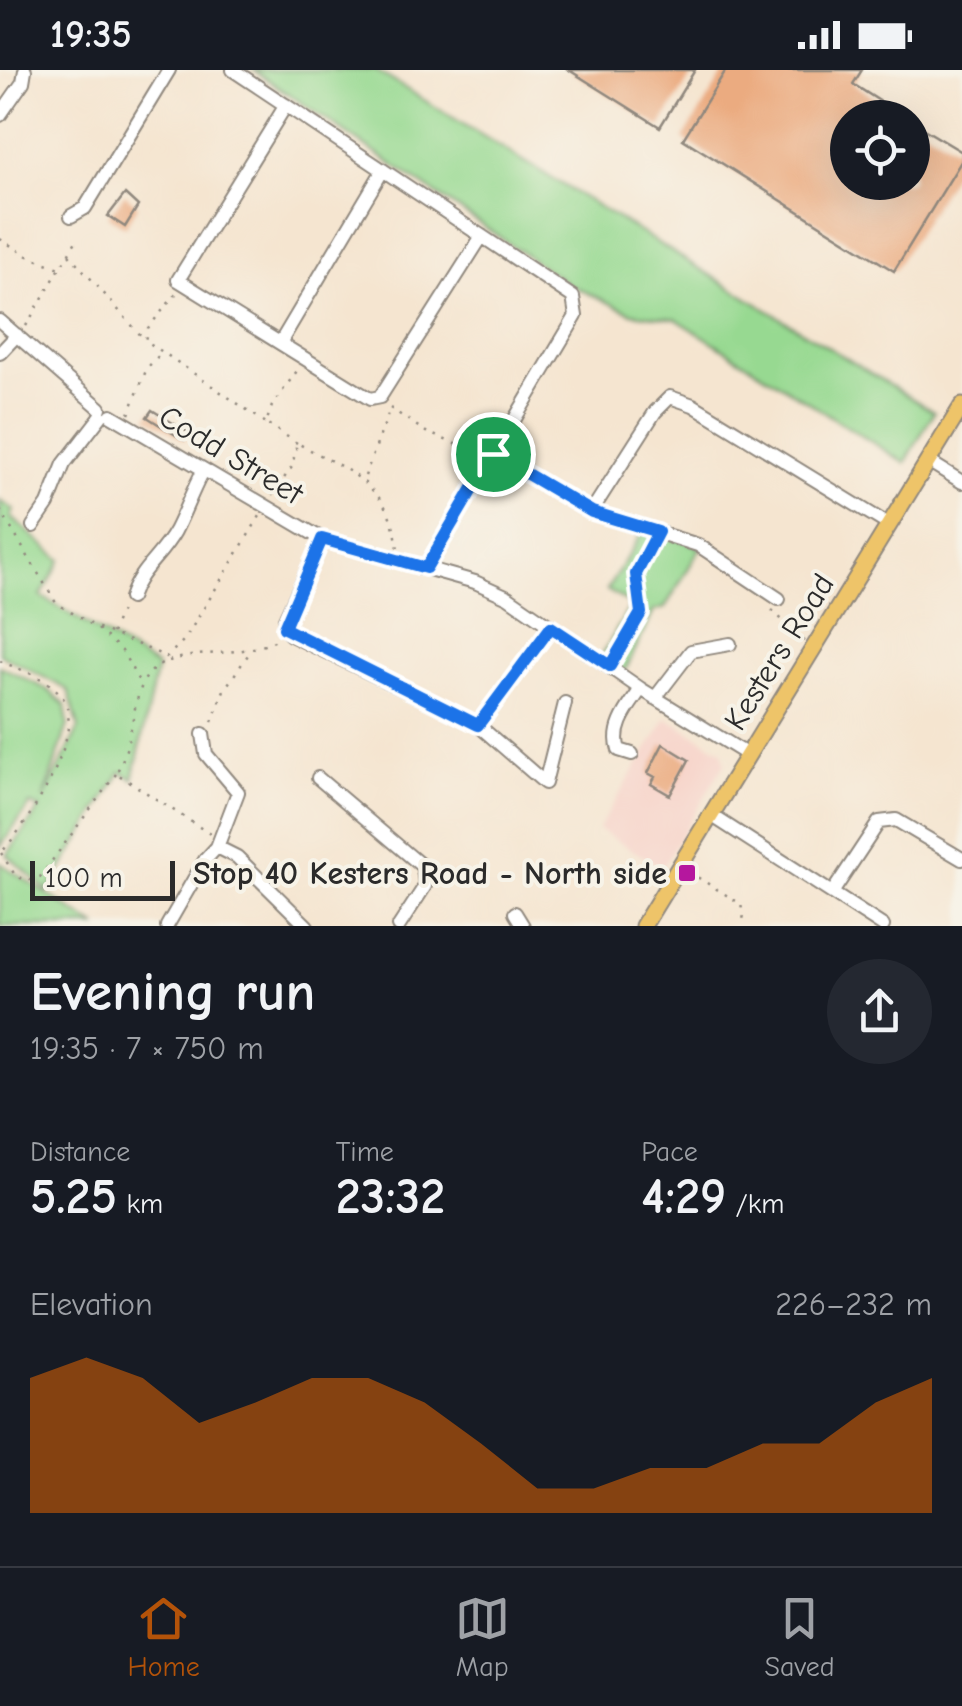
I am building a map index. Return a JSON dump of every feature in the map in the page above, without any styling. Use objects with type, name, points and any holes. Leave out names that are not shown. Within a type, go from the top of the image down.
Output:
[{"type":"main road","name":"Kesters Road","points":[[642,926],[962,406]]},
{"type":"street","points":[[0,116],[23,82],[25,70]]},
{"type":"street","points":[[72,216],[84,208],[169,70]]},
{"type":"street","points":[[233,70],[573,296],[576,316],[488,455],[426,568]]},
{"type":"street","points":[[286,105],[178,280],[370,399],[380,398],[482,236]]},
{"type":"street","points":[[280,343],[384,170]]},
{"type":"street","name":"Codd Street","points":[[0,321],[22,330],[104,413],[203,472],[322,539],[426,568],[508,597],[641,689],[748,755]]},
{"type":"street","points":[[0,353],[22,330]]},
{"type":"street","points":[[592,512],[655,412],[670,397],[693,405],[889,525]]},
{"type":"street","points":[[33,526],[48,504],[64,464],[104,413]]},
{"type":"street","points":[[488,455],[592,512],[698,545],[777,598]]},
{"type":"street","points":[[928,461],[962,482]]},
{"type":"street","points":[[128,599],[139,572],[175,531],[203,472]]},
{"type":"street","points":[[322,539],[284,628],[478,725],[545,782],[564,703]]},
{"type":"street","points":[[478,725],[551,627]]},
{"type":"street","points":[[655,698],[691,651],[730,644]]},
{"type":"street","points":[[632,754],[618,750],[618,726],[641,689]]},
{"type":"street","points":[[168,926],[238,792],[206,754],[203,734]]},
{"type":"street","points":[[318,778],[422,866],[425,886],[399,926]]},
{"type":"street","points":[[711,815],[883,926]]},
{"type":"street","points":[[832,894],[878,822],[896,820],[962,859]]},
{"type":"street","points":[[214,841],[237,857],[307,926]]},
{"type":"street","points":[[515,913],[524,926]]},
{"type":"path","points":[[22,330],[79,236]]},
{"type":"path","points":[[0,239],[30,258],[60,268]]},
{"type":"path","points":[[68,254],[145,340],[297,444],[364,478],[394,525],[398,554]]},
{"type":"path","points":[[145,340],[148,328],[179,288]]},
{"type":"path","points":[[128,416],[148,368],[163,352]]},
{"type":"path","points":[[266,423],[301,362]]},
{"type":"path","points":[[364,478],[388,407],[426,432],[488,455]]},
{"type":"path","points":[[268,501],[292,467],[297,444]]},
{"type":"path","points":[[610,666],[641,613],[636,574],[658,532]]},
{"type":"path","points":[[777,598],[772,611],[807,642]]},
{"type":"path","points":[[112,633],[128,599]]},
{"type":"path","points":[[94,626],[122,650],[141,686]]},
{"type":"path","points":[[0,660],[51,684],[64,698],[72,726],[31,813],[1,853],[15,875],[26,881],[40,878],[129,751],[141,686],[151,669],[167,657],[250,651],[279,638]]},
{"type":"path","points":[[212,722],[224,690],[250,651]]},
{"type":"path","points":[[116,773],[214,841]]},
{"type":"path","points":[[679,867],[741,904],[745,926]]},
{"type":"shaded area","points":[[667,718],[722,751],[725,763],[662,868],[598,829]]},
{"type":"green space","points":[[253,70],[375,70],[934,412],[905,463],[676,319],[632,313],[570,285]]},
{"type":"green space","points":[[0,501],[14,510],[11,517],[61,560],[41,596],[157,667],[133,779],[121,772],[48,891],[7,855],[40,808],[30,805],[0,847],[0,666],[48,690],[65,705],[68,725],[43,800],[79,728],[68,690],[0,654]]},
{"type":"green space","points":[[645,528],[701,547],[665,608],[654,611],[623,675],[600,659],[631,605],[607,590]]},
{"type":"green space","points":[[0,863],[96,926],[0,926]]},
{"type":"building","points":[[569,70],[695,70],[660,127]]},
{"type":"building","points":[[726,70],[862,70],[853,84],[878,100],[830,100],[830,200],[930,200],[930,133],[962,152],[962,160],[894,271],[683,139]]},
{"type":"building","points":[[125,194],[138,206],[125,227],[108,216]]},
{"type":"building","points":[[152,410],[189,433],[184,440],[147,417]]},
{"type":"building","points":[[663,744],[689,760],[670,795],[651,784],[655,777],[648,773]]},
{"type":"place","name":"Stop 40 Kesters Road - North side","points":[[687,873]]},
{"type":"route","points":[[493,454],[592,512],[658,532],[636,574],[641,613],[610,666],[551,627],[478,725],[284,628],[322,539],[426,568],[493,454]]}]
